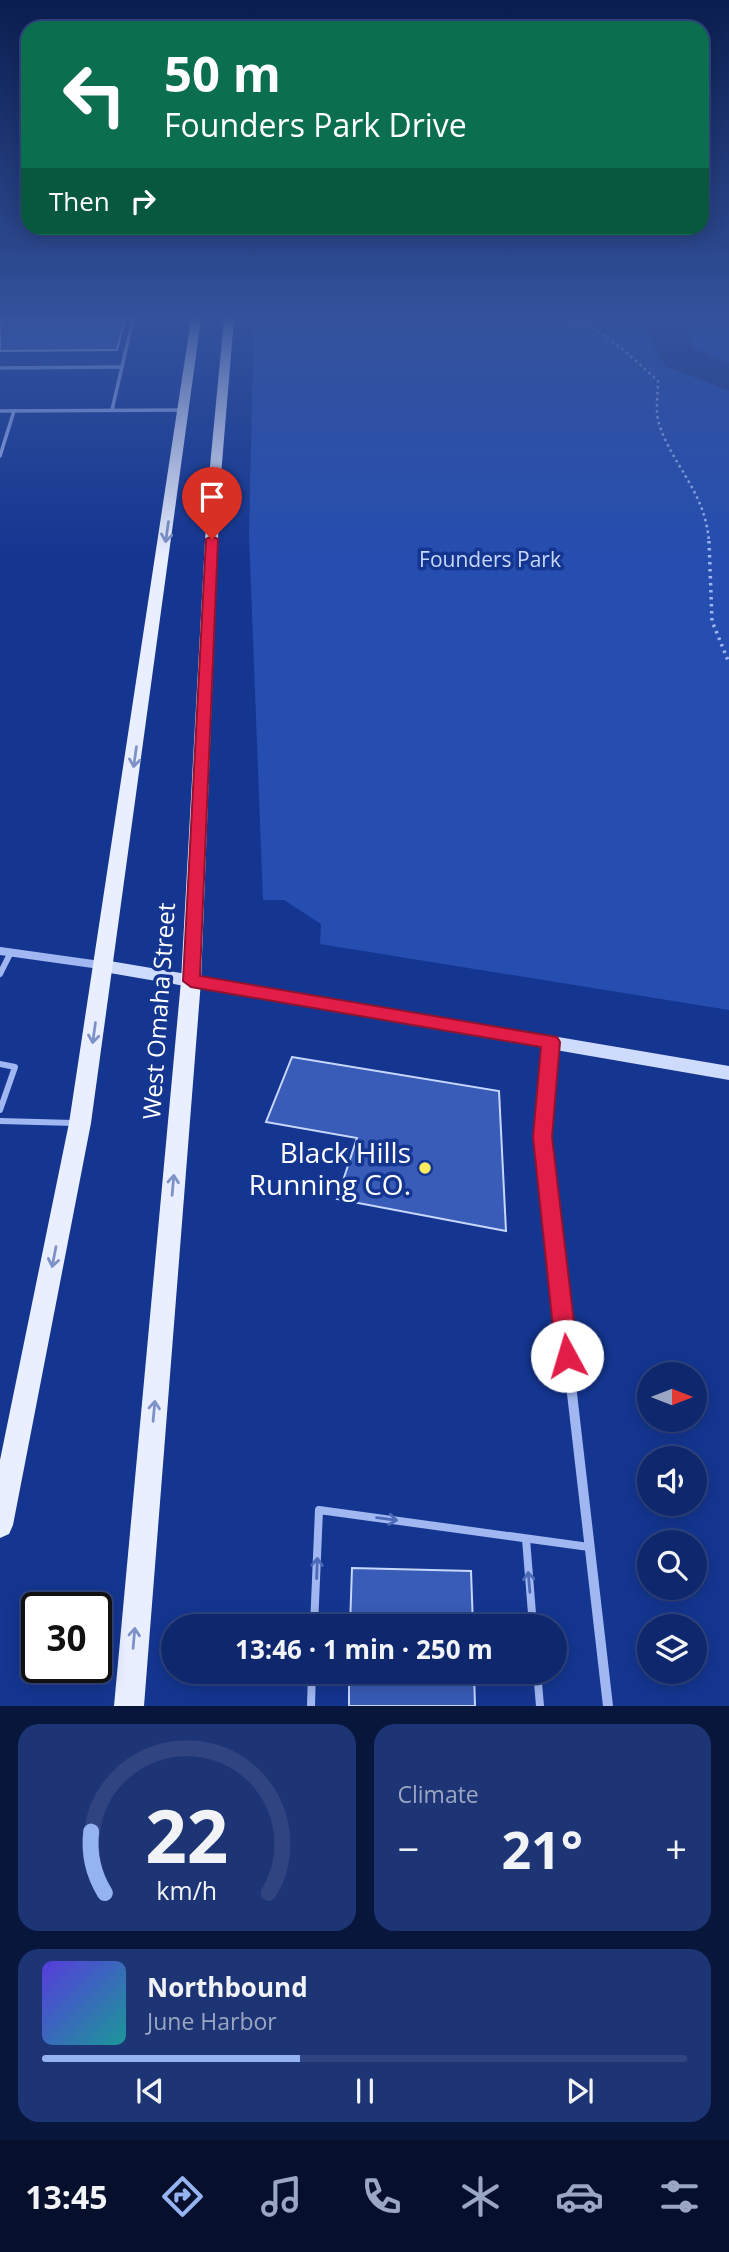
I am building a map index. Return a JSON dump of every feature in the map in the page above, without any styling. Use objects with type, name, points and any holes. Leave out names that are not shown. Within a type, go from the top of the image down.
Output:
[{"type":"main road","points":[[0,1525],[80,1123],[186,399]]},
{"type":"main road","name":"West Omaha Street","points":[[129,1706],[191,981],[214,486],[222,399]]},
{"type":"main road","points":[[104,966],[729,1073]]},
{"type":"street","points":[[0,950],[104,966]]},
{"type":"street","points":[[550,1042],[542,1137],[608,1706]]},
{"type":"lane","points":[[112,410],[115,399]]},
{"type":"lane","points":[[0,411],[185,410]]},
{"type":"lane","points":[[0,456],[14,411]]},
{"type":"lane","points":[[0,974],[11,952]]},
{"type":"lane","points":[[0,1064],[15,1067],[0,1110]]},
{"type":"lane","points":[[0,1121],[80,1123]]},
{"type":"lane","points":[[315,1614],[319,1510],[589,1547]]},
{"type":"lane","points":[[526,1539],[532,1614]]},
{"type":"lane","points":[[311,1706],[312,1684]]},
{"type":"lane","points":[[538,1684],[540,1706]]},
{"type":"path","points":[[658,399],[658,423],[678,464],[694,488],[708,527],[712,621],[729,663]]},
{"type":"green space","name":"Founders Park","points":[[252,399],[729,399],[729,1010],[320,944],[321,924],[284,900],[263,900],[249,534]]},
{"type":"building","name":"Black Hills Running CO.","points":[[292,1057],[499,1091],[506,1231],[337,1199],[357,1138],[266,1122]]},
{"type":"building","points":[[352,1568],[471,1571],[473,1614],[350,1614]]},
{"type":"building","points":[[349,1684],[474,1684],[475,1706],[349,1706]]},
{"type":"place","name":"Black Hills Running CO.","points":[[425,1168]]},
{"type":"route","points":[[212,539],[191,981],[550,1042],[542,1137],[567,1356]]}]
